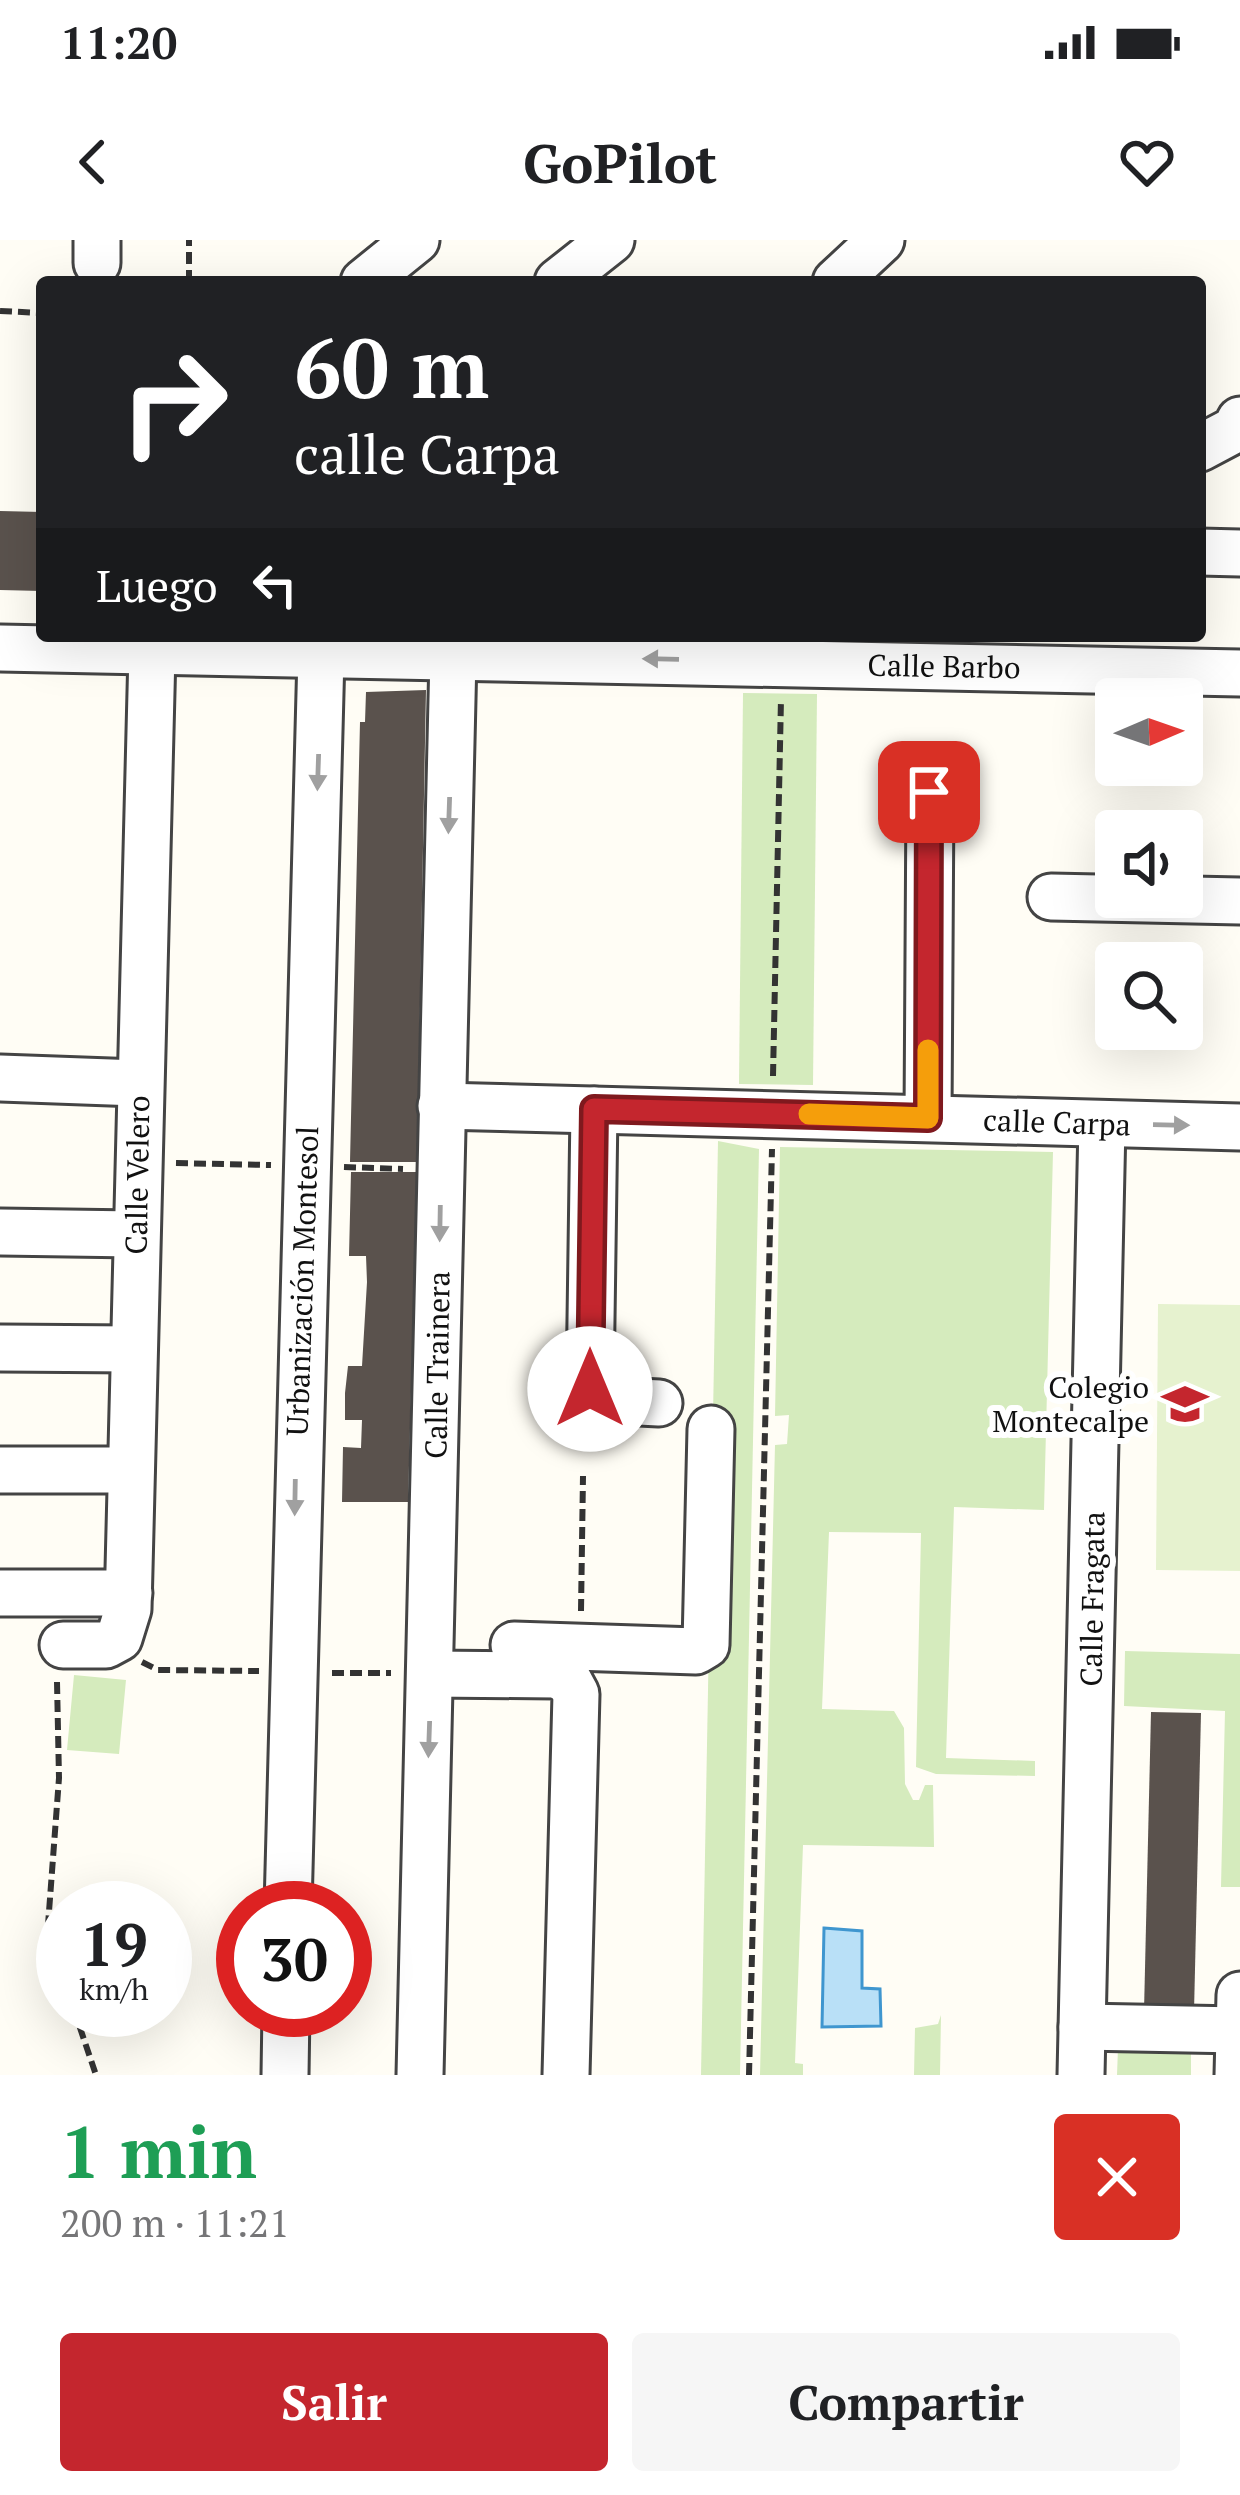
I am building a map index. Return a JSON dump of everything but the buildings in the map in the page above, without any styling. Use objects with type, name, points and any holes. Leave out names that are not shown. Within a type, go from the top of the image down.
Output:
[{"type":"street","points":[[371,276],[416,240]]},
{"type":"street","points":[[566,276],[611,240]]},
{"type":"street","points":[[842,276],[881,240]]},
{"type":"street","points":[[1206,445],[1236,429],[1240,420]]},
{"type":"street","points":[[1206,552],[1240,553]]},
{"type":"street","name":"Calle Barbo","points":[[0,648],[453,656],[844,650],[1240,673]]},
{"type":"street","name":"Calle Velero","points":[[63,1646],[106,1645],[119,1638],[125,1628],[129,1592],[152,652]]},
{"type":"street","name":"Urbanización Montesol","points":[[289,1881],[322,655]]},
{"type":"street","name":"Calle Trainera","points":[[420,2075],[453,656]]},
{"type":"street","points":[[928,1118],[929,787]]},
{"type":"street","points":[[1051,897],[1240,901]]},
{"type":"street","points":[[0,1078],[139,1083]]},
{"type":"street","name":"calle Carpa","points":[[442,1106],[1240,1127]]},
{"type":"street","points":[[594,1109],[590,1389],[600,1400],[659,1402]]},
{"type":"street","name":"Calle Fragata","points":[[1082,2075],[1102,1124]]},
{"type":"street","points":[[0,1232],[136,1234]]},
{"type":"street","points":[[0,1348],[134,1349]]},
{"type":"street","points":[[430,1659],[580,1648],[696,1652],[706,1645],[711,1429]]},
{"type":"street","points":[[0,1469],[131,1470]]},
{"type":"street","points":[[0,1593],[129,1592]]},
{"type":"street","points":[[430,1659],[556,1675],[569,1681],[576,1694],[566,2075]]},
{"type":"street","points":[[1082,2027],[1239,2013],[1238,2075]]},
{"type":"street","points":[[285,2075],[286,2037]]},
{"type":"path","points":[[189,240],[189,276]]},
{"type":"path","points":[[0,310],[36,313]]},
{"type":"path","points":[[749,2075],[772,1113],[756,653]]},
{"type":"path","points":[[580,1648],[583,1476]]},
{"type":"path","points":[[51,1881],[59,1778],[56,1673],[63,1646]]},
{"type":"path","points":[[83,2037],[96,2075]]},
{"type":"green space","points":[[743,693],[817,694],[813,1085],[739,1084]]},
{"type":"green space","points":[[718,1141],[759,1149],[740,2075],[701,2075]]},
{"type":"green space","points":[[780,1147],[1053,1152],[1044,1510],[954,1507],[946,1758],[1035,1761],[1035,1776],[936,1774],[916,1767],[921,1533],[829,1532],[822,1709],[894,1711],[904,1728],[905,1784],[913,1800],[919,1800],[925,1785],[933,1785],[934,1847],[803,1845],[795,2063],[803,2064],[803,2075],[760,2075],[775,1445],[787,1444],[789,1415],[775,1416]]},
{"type":"green space","points":[[1158,1304],[1240,1305],[1240,1571],[1156,1570]]},
{"type":"green space","points":[[1125,1651],[1240,1654],[1240,1887],[1221,1887],[1225,1711],[1124,1706]]},
{"type":"green space","points":[[74,1675],[126,1680],[119,1754],[67,1750]]},
{"type":"green space","points":[[941,2015],[940,2075],[914,2075],[915,2028],[938,2024]]},
{"type":"green space","points":[[1118,2048],[1191,2051],[1191,2075],[1117,2075]]},
{"type":"water","points":[[824,1928],[862,1931],[862,1988],[880,1989],[881,2026],[822,2027]]},
{"type":"slow traffic","points":[[809,1114],[928,1118],[928,1050]]},
{"type":"place","name":"Colegio Montecalpe","points":[[1185,1404]]},
{"type":"route","points":[[590,1389],[594,1109],[928,1118],[929,792]]}]
